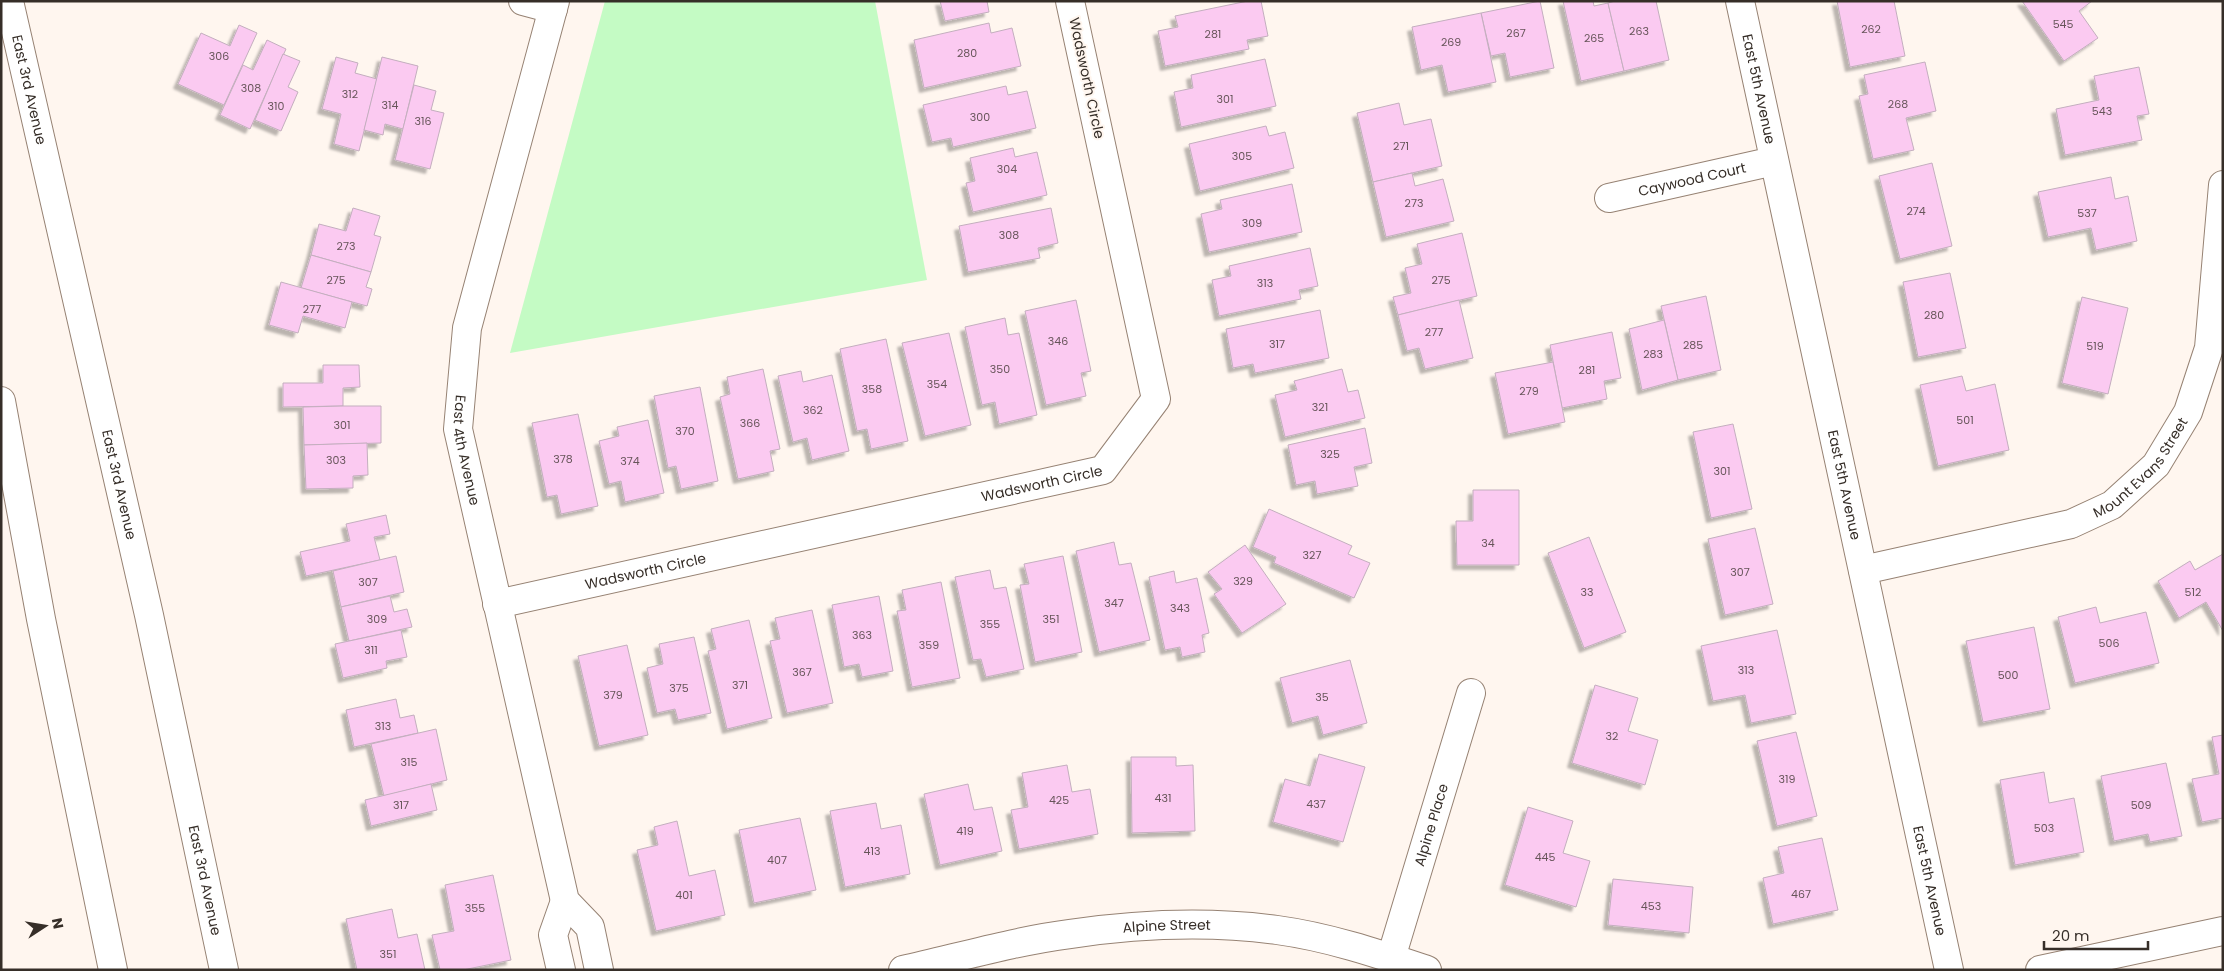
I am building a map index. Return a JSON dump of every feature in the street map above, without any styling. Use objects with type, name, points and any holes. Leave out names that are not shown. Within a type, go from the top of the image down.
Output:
[{"type":"street","name":"East 3rd Avenue","points":[[9,1],[149,615],[224,970]]},
{"type":"street","points":[[523,1],[554,5]]},
{"type":"street","name":"Wadsworth Circle","points":[[497,604],[1103,470],[1156,399],[1070,1]]},
{"type":"street","name":"East 5th Avenue","points":[[1740,1],[1949,970]]},
{"type":"street","name":"East 4th Avenue","points":[[554,5],[467,328],[458,429],[565,902]]},
{"type":"street","name":"Caywood Court","points":[[1609,198],[1774,161]]},
{"type":"street","name":"Mount Evans Street","points":[[1863,570],[2071,524],[2112,505],[2156,465],[2188,412],[2209,348],[2223,185]]},
{"type":"street","points":[[1,401],[41,619],[113,970]]},
{"type":"street","name":"Alpine Place","points":[[1390,958],[1471,693]]},
{"type":"street","points":[[561,970],[553,935],[565,902],[590,928],[599,970]]},
{"type":"street","name":"Alpine Street","points":[[903,970],[1068,934],[1138,926],[1184,925],[1278,930],[1345,944],[1428,970]]},
{"type":"street","points":[[2040,970],[2223,931]]},
{"type":"green space","points":[[605,1],[875,1],[927,280],[510,353]]},
{"type":"building","points":[[940,1],[987,1],[989,12],[945,21]]},
{"type":"building","points":[[1248,1],[1261,1],[1268,36],[1247,40],[1249,49],[1165,66],[1158,31],[1178,27],[1175,16]]},
{"type":"building","points":[[1540,1],[1554,68],[1510,77],[1505,53],[1491,56],[1481,13]]},
{"type":"building","points":[[1563,1],[1593,1],[1594,6],[1608,3],[1624,71],[1581,81]]},
{"type":"building","points":[[1615,1],[1656,1],[1669,60],[1624,71],[1608,3]]},
{"type":"building","points":[[1837,1],[1894,1],[1905,56],[1850,67]]},
{"type":"building","points":[[2022,1],[2092,1],[2079,11],[2098,38],[2064,61]]},
{"type":"building","points":[[1481,13],[1496,82],[1448,92],[1442,65],[1421,70],[1412,27]]},
{"type":"building","points":[[989,23],[991,33],[1012,28],[1021,66],[924,88],[914,40]]},
{"type":"building","points":[[239,25],[257,33],[224,105],[178,84],[201,33],[230,46]]},
{"type":"building","points":[[267,40],[286,49],[250,129],[220,115],[243,65],[253,70]]},
{"type":"building","points":[[283,54],[300,61],[288,87],[298,92],[281,131],[255,120]]},
{"type":"building","points":[[336,57],[358,63],[355,73],[377,79],[359,151],[334,144],[341,114],[322,109]]},
{"type":"building","points":[[382,57],[418,66],[403,129],[385,124],[383,135],[364,130]]},
{"type":"building","points":[[1265,59],[1276,106],[1181,127],[1174,92],[1193,88],[1191,75]]},
{"type":"building","points":[[1925,62],[1936,111],[1906,118],[1914,150],[1873,159],[1859,96],[1868,94],[1864,75]]},
{"type":"building","points":[[2139,67],[2149,114],[2137,116],[2142,140],[2065,155],[2056,109],[2099,100],[2094,76]]},
{"type":"building","points":[[414,85],[436,91],[431,110],[444,113],[430,169],[395,160]]},
{"type":"building","points":[[1006,86],[1008,95],[1027,91],[1036,128],[953,147],[951,138],[932,142],[923,105]]},
{"type":"building","points":[[1399,103],[1404,125],[1431,119],[1442,166],[1373,182],[1357,113]]},
{"type":"building","points":[[1266,126],[1269,136],[1285,132],[1294,168],[1200,191],[1189,144]]},
{"type":"building","points":[[1013,148],[1015,157],[1037,152],[1047,195],[973,212],[966,183],[975,181],[970,158]]},
{"type":"building","points":[[1932,163],[1952,246],[1900,259],[1879,176]]},
{"type":"building","points":[[1412,173],[1415,186],[1443,179],[1454,221],[1386,237],[1373,182]]},
{"type":"building","points":[[2111,177],[2115,199],[2128,196],[2137,241],[2096,250],[2091,228],[2048,237],[2038,192]]},
{"type":"building","points":[[1292,184],[1302,232],[1209,252],[1201,214],[1222,209],[1220,200]]},
{"type":"building","points":[[353,208],[380,216],[374,235],[381,237],[371,272],[311,255],[319,224],[346,231]]},
{"type":"building","points":[[1051,208],[1058,243],[1038,248],[1040,258],[968,272],[959,226]]},
{"type":"building","points":[[1462,233],[1477,296],[1398,315],[1393,297],[1411,293],[1405,268],[1422,264],[1417,244]]},
{"type":"building","points":[[1310,248],[1318,286],[1299,290],[1301,299],[1219,316],[1212,280],[1231,276],[1229,266]]},
{"type":"building","points":[[311,255],[371,272],[366,287],[372,289],[367,306],[301,288]]},
{"type":"building","points":[[1950,273],[1966,348],[1918,357],[1903,282]]},
{"type":"building","points":[[281,282],[352,302],[345,328],[303,316],[298,333],[269,325]]},
{"type":"building","points":[[1706,296],[1721,370],[1678,380],[1661,306]]},
{"type":"building","points":[[2082,297],[2128,308],[2108,394],[2062,383]]},
{"type":"building","points":[[1076,300],[1091,371],[1081,373],[1086,396],[1046,405],[1025,311]]},
{"type":"building","points":[[1459,300],[1473,358],[1425,369],[1419,348],[1407,351],[1398,315]]},
{"type":"building","points":[[1320,310],[1329,358],[1255,373],[1253,364],[1233,368],[1226,329]]},
{"type":"building","points":[[1005,318],[1008,335],[1019,333],[1037,415],[999,424],[995,402],[982,405],[965,327]]},
{"type":"building","points":[[1664,320],[1678,380],[1642,390],[1629,329]]},
{"type":"building","points":[[1612,332],[1621,378],[1604,381],[1607,399],[1562,408],[1550,345]]},
{"type":"building","points":[[949,333],[971,425],[925,436],[902,343]]},
{"type":"building","points":[[886,339],[908,441],[871,449],[867,429],[857,431],[840,349]]},
{"type":"building","points":[[1553,362],[1565,422],[1508,434],[1495,373]]},
{"type":"building","points":[[323,365],[359,365],[360,387],[343,388],[343,406],[283,407],[283,383],[323,383]]},
{"type":"building","points":[[763,369],[780,449],[770,451],[774,471],[738,479],[720,397],[730,394],[727,377]]},
{"type":"building","points":[[1342,369],[1348,392],[1358,390],[1365,418],[1285,437],[1275,395],[1297,390],[1294,381]]},
{"type":"building","points":[[801,371],[803,382],[832,375],[849,451],[812,460],[807,438],[793,442],[778,376]]},
{"type":"building","points":[[1962,376],[1966,391],[1995,384],[2009,450],[1938,466],[1920,385]]},
{"type":"building","points":[[700,387],[718,481],[681,489],[676,466],[668,468],[654,396]]},
{"type":"building","points":[[381,406],[381,443],[304,445],[303,407]]},
{"type":"building","points":[[578,414],[598,506],[561,514],[557,495],[547,497],[532,423]]},
{"type":"building","points":[[648,420],[664,493],[625,502],[621,481],[609,484],[599,441],[619,436],[617,427]]},
{"type":"building","points":[[1733,424],[1752,509],[1711,518],[1693,432]]},
{"type":"building","points":[[1365,428],[1372,463],[1354,467],[1358,486],[1317,494],[1315,481],[1296,485],[1288,445]]},
{"type":"building","points":[[367,443],[368,475],[353,476],[353,488],[306,489],[304,445]]},
{"type":"building","points":[[1473,490],[1519,490],[1519,565],[1457,565],[1456,521],[1473,521]]},
{"type":"building","points":[[1269,509],[1352,546],[1348,554],[1370,563],[1354,598],[1274,563],[1276,557],[1253,547]]},
{"type":"building","points":[[386,515],[390,534],[374,537],[380,560],[306,576],[300,552],[350,541],[346,524]]},
{"type":"building","points":[[1755,528],[1773,604],[1725,615],[1708,539]]},
{"type":"building","points":[[1589,537],[1626,632],[1584,648],[1548,553]]},
{"type":"building","points":[[1114,542],[1119,565],[1131,563],[1150,640],[1099,652],[1076,551]]},
{"type":"building","points":[[1245,545],[1286,604],[1242,633],[1214,594],[1222,589],[1208,572]]},
{"type":"building","points":[[2223,554],[2223,631],[2206,602],[2179,618],[2158,581],[2190,561],[2195,570]]},
{"type":"building","points":[[396,556],[404,592],[341,607],[333,571]]},
{"type":"building","points":[[1063,556],[1082,652],[1035,662],[1020,585],[1029,584],[1024,564]]},
{"type":"building","points":[[990,570],[994,589],[1006,587],[1024,669],[986,677],[981,659],[973,660],[955,577]]},
{"type":"building","points":[[1174,571],[1176,583],[1197,578],[1209,633],[1202,635],[1205,652],[1182,657],[1180,647],[1165,650],[1149,577]]},
{"type":"building","points":[[941,582],[960,678],[912,687],[897,611],[906,610],[902,590]]},
{"type":"building","points":[[390,596],[394,612],[407,609],[412,627],[349,641],[341,607]]},
{"type":"building","points":[[879,596],[893,671],[862,677],[859,664],[844,667],[832,605]]},
{"type":"building","points":[[2096,607],[2100,623],[2146,612],[2159,663],[2075,683],[2058,617]]},
{"type":"building","points":[[812,610],[833,703],[787,713],[770,641],[780,639],[775,618]]},
{"type":"building","points":[[749,620],[772,718],[727,729],[708,651],[716,649],[711,629]]},
{"type":"building","points":[[2034,627],[2050,709],[1983,722],[1966,641]]},
{"type":"building","points":[[401,630],[407,657],[386,661],[387,668],[343,678],[335,644]]},
{"type":"building","points":[[1777,630],[1796,714],[1751,723],[1745,695],[1713,701],[1701,646]]},
{"type":"building","points":[[694,637],[711,713],[678,720],[675,709],[657,713],[647,668],[663,664],[659,644]]},
{"type":"building","points":[[627,645],[648,735],[599,746],[578,656]]},
{"type":"building","points":[[1350,660],[1367,723],[1323,735],[1318,716],[1292,723],[1280,678]]},
{"type":"building","points":[[1595,685],[1638,698],[1628,731],[1658,740],[1645,785],[1572,763]]},
{"type":"building","points":[[396,699],[400,718],[414,715],[418,733],[354,747],[346,710]]},
{"type":"building","points":[[436,729],[447,780],[384,796],[371,744]]},
{"type":"building","points":[[1796,732],[1817,816],[1777,826],[1757,741]]},
{"type":"building","points":[[2223,735],[2223,818],[2202,822],[2192,779],[2219,774],[2212,737]]},
{"type":"building","points":[[1319,754],[1365,767],[1343,842],[1273,822],[1285,779],[1310,786]]},
{"type":"building","points":[[1131,757],[1176,757],[1176,766],[1193,765],[1195,831],[1132,833]]},
{"type":"building","points":[[2166,763],[2182,836],[2150,842],[2148,834],[2114,841],[2101,776]]},
{"type":"building","points":[[1067,765],[1072,792],[1090,789],[1098,834],[1019,849],[1011,810],[1028,807],[1022,773]]},
{"type":"building","points":[[2044,772],[2049,803],[2074,798],[2084,852],[2015,865],[2000,780]]},
{"type":"building","points":[[431,784],[437,810],[371,826],[365,800]]},
{"type":"building","points":[[968,784],[974,810],[992,807],[1002,851],[940,865],[924,794]]},
{"type":"building","points":[[876,803],[881,829],[901,825],[910,874],[845,887],[830,811]]},
{"type":"building","points":[[1528,807],[1573,821],[1563,853],[1590,861],[1576,907],[1505,885]]},
{"type":"building","points":[[800,818],[816,890],[754,903],[739,830]]},
{"type":"building","points":[[677,821],[689,876],[715,870],[725,915],[656,931],[637,850],[658,845],[654,827]]},
{"type":"building","points":[[1822,838],[1838,910],[1773,924],[1763,878],[1784,873],[1778,847]]},
{"type":"building","points":[[493,875],[511,960],[463,970],[440,970],[432,935],[454,931],[445,885]]},
{"type":"building","points":[[1613,879],[1693,887],[1689,933],[1608,925]]},
{"type":"building","points":[[392,909],[398,938],[417,934],[425,970],[357,970],[346,919]]}]
